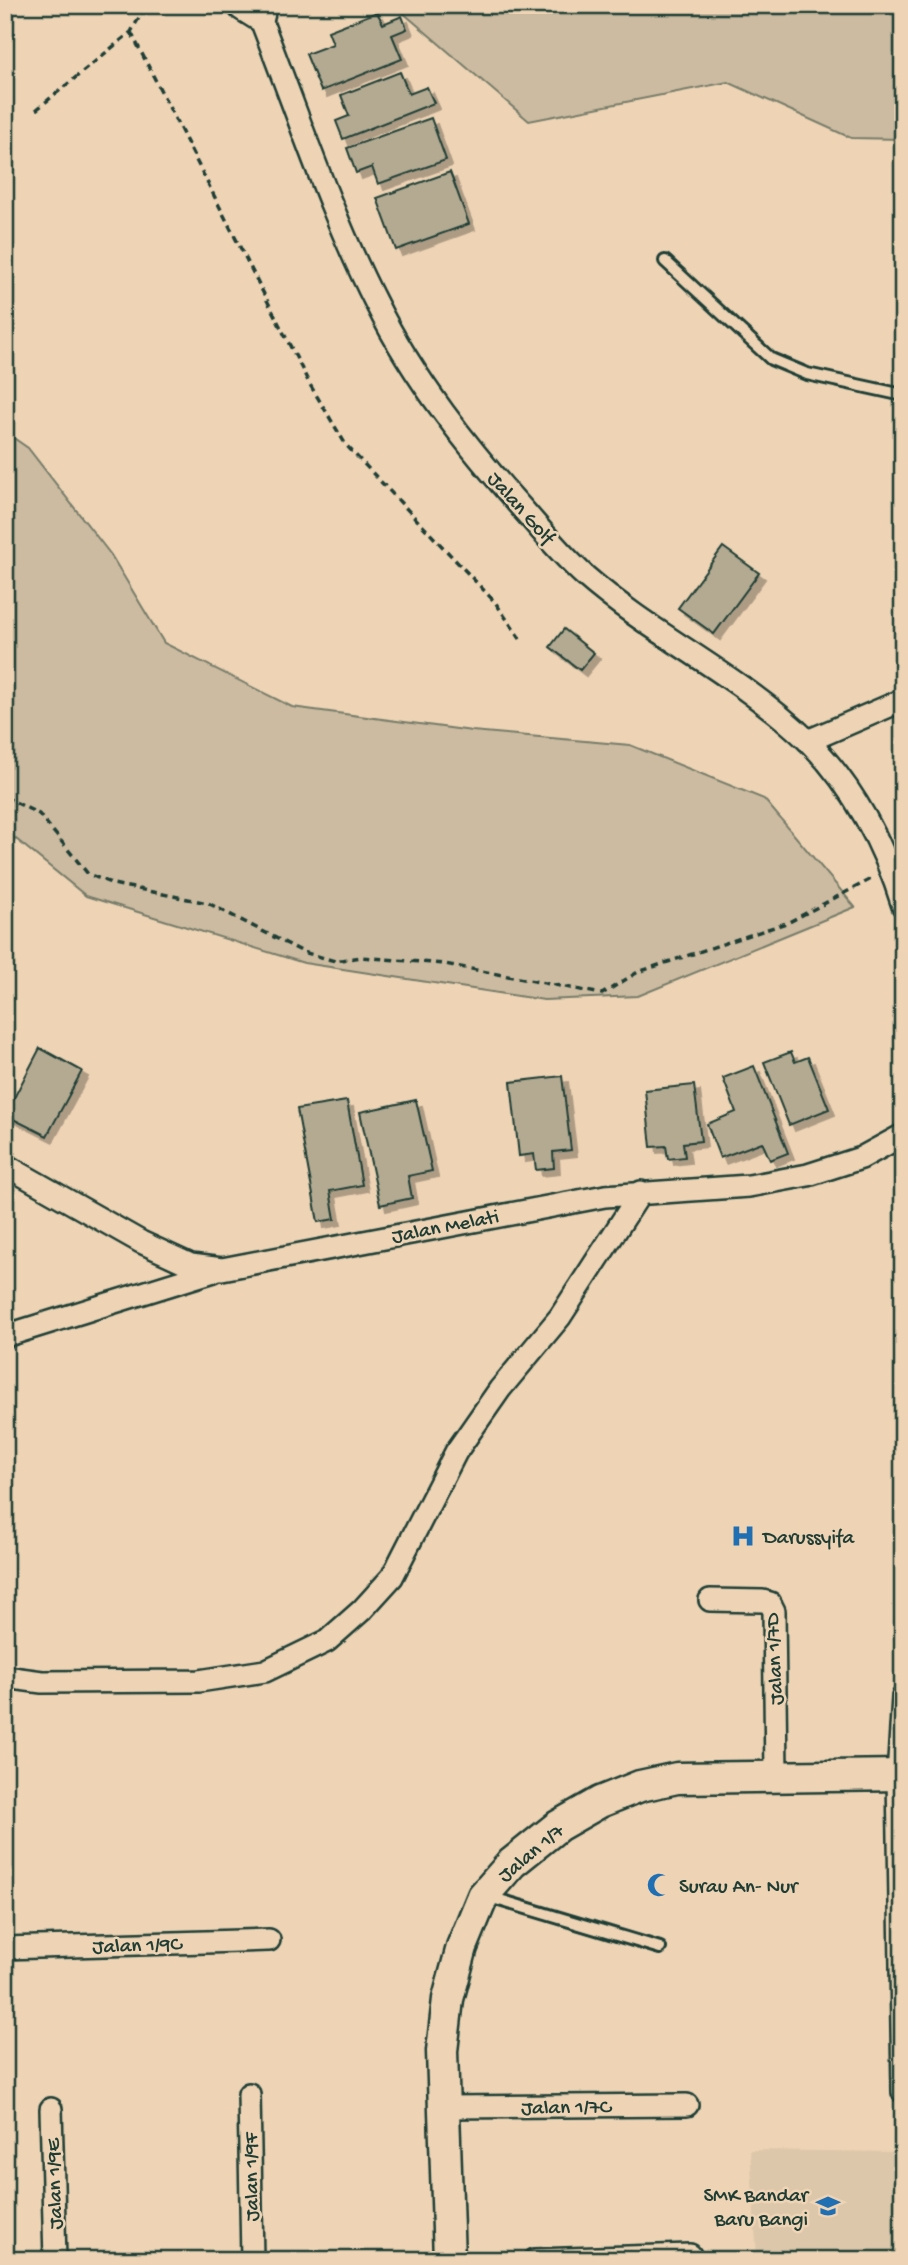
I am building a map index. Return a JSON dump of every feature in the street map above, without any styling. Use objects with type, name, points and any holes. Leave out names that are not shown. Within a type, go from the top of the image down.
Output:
[{"type":"street","name":"Jalan Golf","points":[[254,8],[376,304],[415,371],[470,447],[528,516],[585,576],[729,677],[808,741],[830,765],[864,816],[891,868],[903,906]]},
{"type":"street","points":[[808,741],[903,700]]},
{"type":"street","name":"Jalan Melati","points":[[5,1165],[153,1248],[191,1265],[222,1269],[524,1210],[641,1192],[749,1186],[808,1175],[861,1158],[903,1135]]},
{"type":"street","points":[[5,1677],[42,1682],[199,1681],[265,1671],[327,1641],[362,1610],[392,1577],[456,1452],[500,1389],[560,1317],[641,1192]]},
{"type":"street","points":[[5,1336],[222,1269]]},
{"type":"street","name":"Jalan 1/7D","points":[[710,1600],[763,1601],[770,1603],[774,1611],[776,1775]]},
{"type":"street","points":[[903,1697],[903,2092]]},
{"type":"street","name":"Jalan 1/7","points":[[449,2260],[442,2051],[448,1999],[463,1947],[483,1896],[512,1863],[558,1826],[600,1802],[640,1786],[677,1778],[901,1775]]},
{"type":"street","name":"Jalan 1/9C","points":[[5,1948],[269,1940]]},
{"type":"street","name":"Jalan 1/9F","points":[[249,2094],[252,2260]]},
{"type":"street","name":"Jalan 1/7C","points":[[445,2107],[687,2105]]},
{"type":"street","name":"Jalan 1/9E","points":[[51,2109],[55,2260]]},
{"type":"street","points":[[535,2260],[690,2255]]},
{"type":"lane","points":[[665,261],[771,359],[807,373],[903,396]]},
{"type":"lane","points":[[483,1896],[660,1948]]},
{"type":"path","points":[[36,110],[131,32],[146,5]]},
{"type":"path","points":[[131,32],[309,383],[346,445],[495,602],[521,640]]},
{"type":"path","points":[[5,797],[38,814],[88,874],[113,884],[208,903],[303,952],[335,961],[361,957],[445,964],[602,994],[638,972],[789,922],[891,868]]},
{"type":"shaded area","points":[[394,5],[903,5],[903,139],[851,138],[728,82],[529,121]]},
{"type":"shaded area","points":[[5,432],[28,448],[111,555],[164,643],[292,707],[472,731],[630,745],[764,799],[855,907],[638,996],[544,1000],[304,963],[86,896],[5,830]]},
{"type":"shaded area","name":"SMK Bandar Baru Bangi","points":[[750,2150],[903,2152],[903,2260],[757,2260]]},
{"type":"building","points":[[377,12],[383,24],[402,16],[407,29],[392,35],[402,59],[321,91],[306,54],[333,44],[328,31]]},
{"type":"building","points":[[400,72],[409,94],[427,87],[434,103],[343,139],[336,121],[349,116],[341,95]]},
{"type":"building","points":[[431,118],[446,160],[378,184],[372,167],[356,173],[347,148]]},
{"type":"building","points":[[450,172],[469,224],[396,250],[377,198]]},
{"type":"building","points":[[723,547],[759,573],[714,634],[678,608]]},
{"type":"building","points":[[564,629],[594,653],[580,670],[550,647]]},
{"type":"building","points":[[40,1048],[82,1071],[47,1136],[5,1115]]},
{"type":"building","points":[[791,1052],[795,1062],[808,1057],[829,1109],[789,1125],[764,1062]]},
{"type":"building","points":[[754,1066],[788,1153],[770,1160],[762,1142],[720,1158],[707,1124],[736,1112],[723,1078]]},
{"type":"building","points":[[562,1076],[571,1150],[553,1152],[554,1168],[536,1170],[534,1154],[519,1156],[511,1082]]},
{"type":"building","points":[[694,1085],[701,1141],[683,1143],[685,1157],[668,1159],[666,1146],[651,1147],[645,1090]]},
{"type":"building","points":[[416,1100],[432,1171],[408,1176],[412,1198],[380,1205],[360,1112]]},
{"type":"building","points":[[347,1101],[362,1185],[330,1191],[335,1219],[318,1222],[297,1109]]},
{"type":"place","name":"Darussyifa","points":[[743,1536]]},
{"type":"place","name":"Surau An- Nur","points":[[659,1885]]},
{"type":"place","name":"SMK Bandar Baru Bangi","points":[[828,2206]]}]
